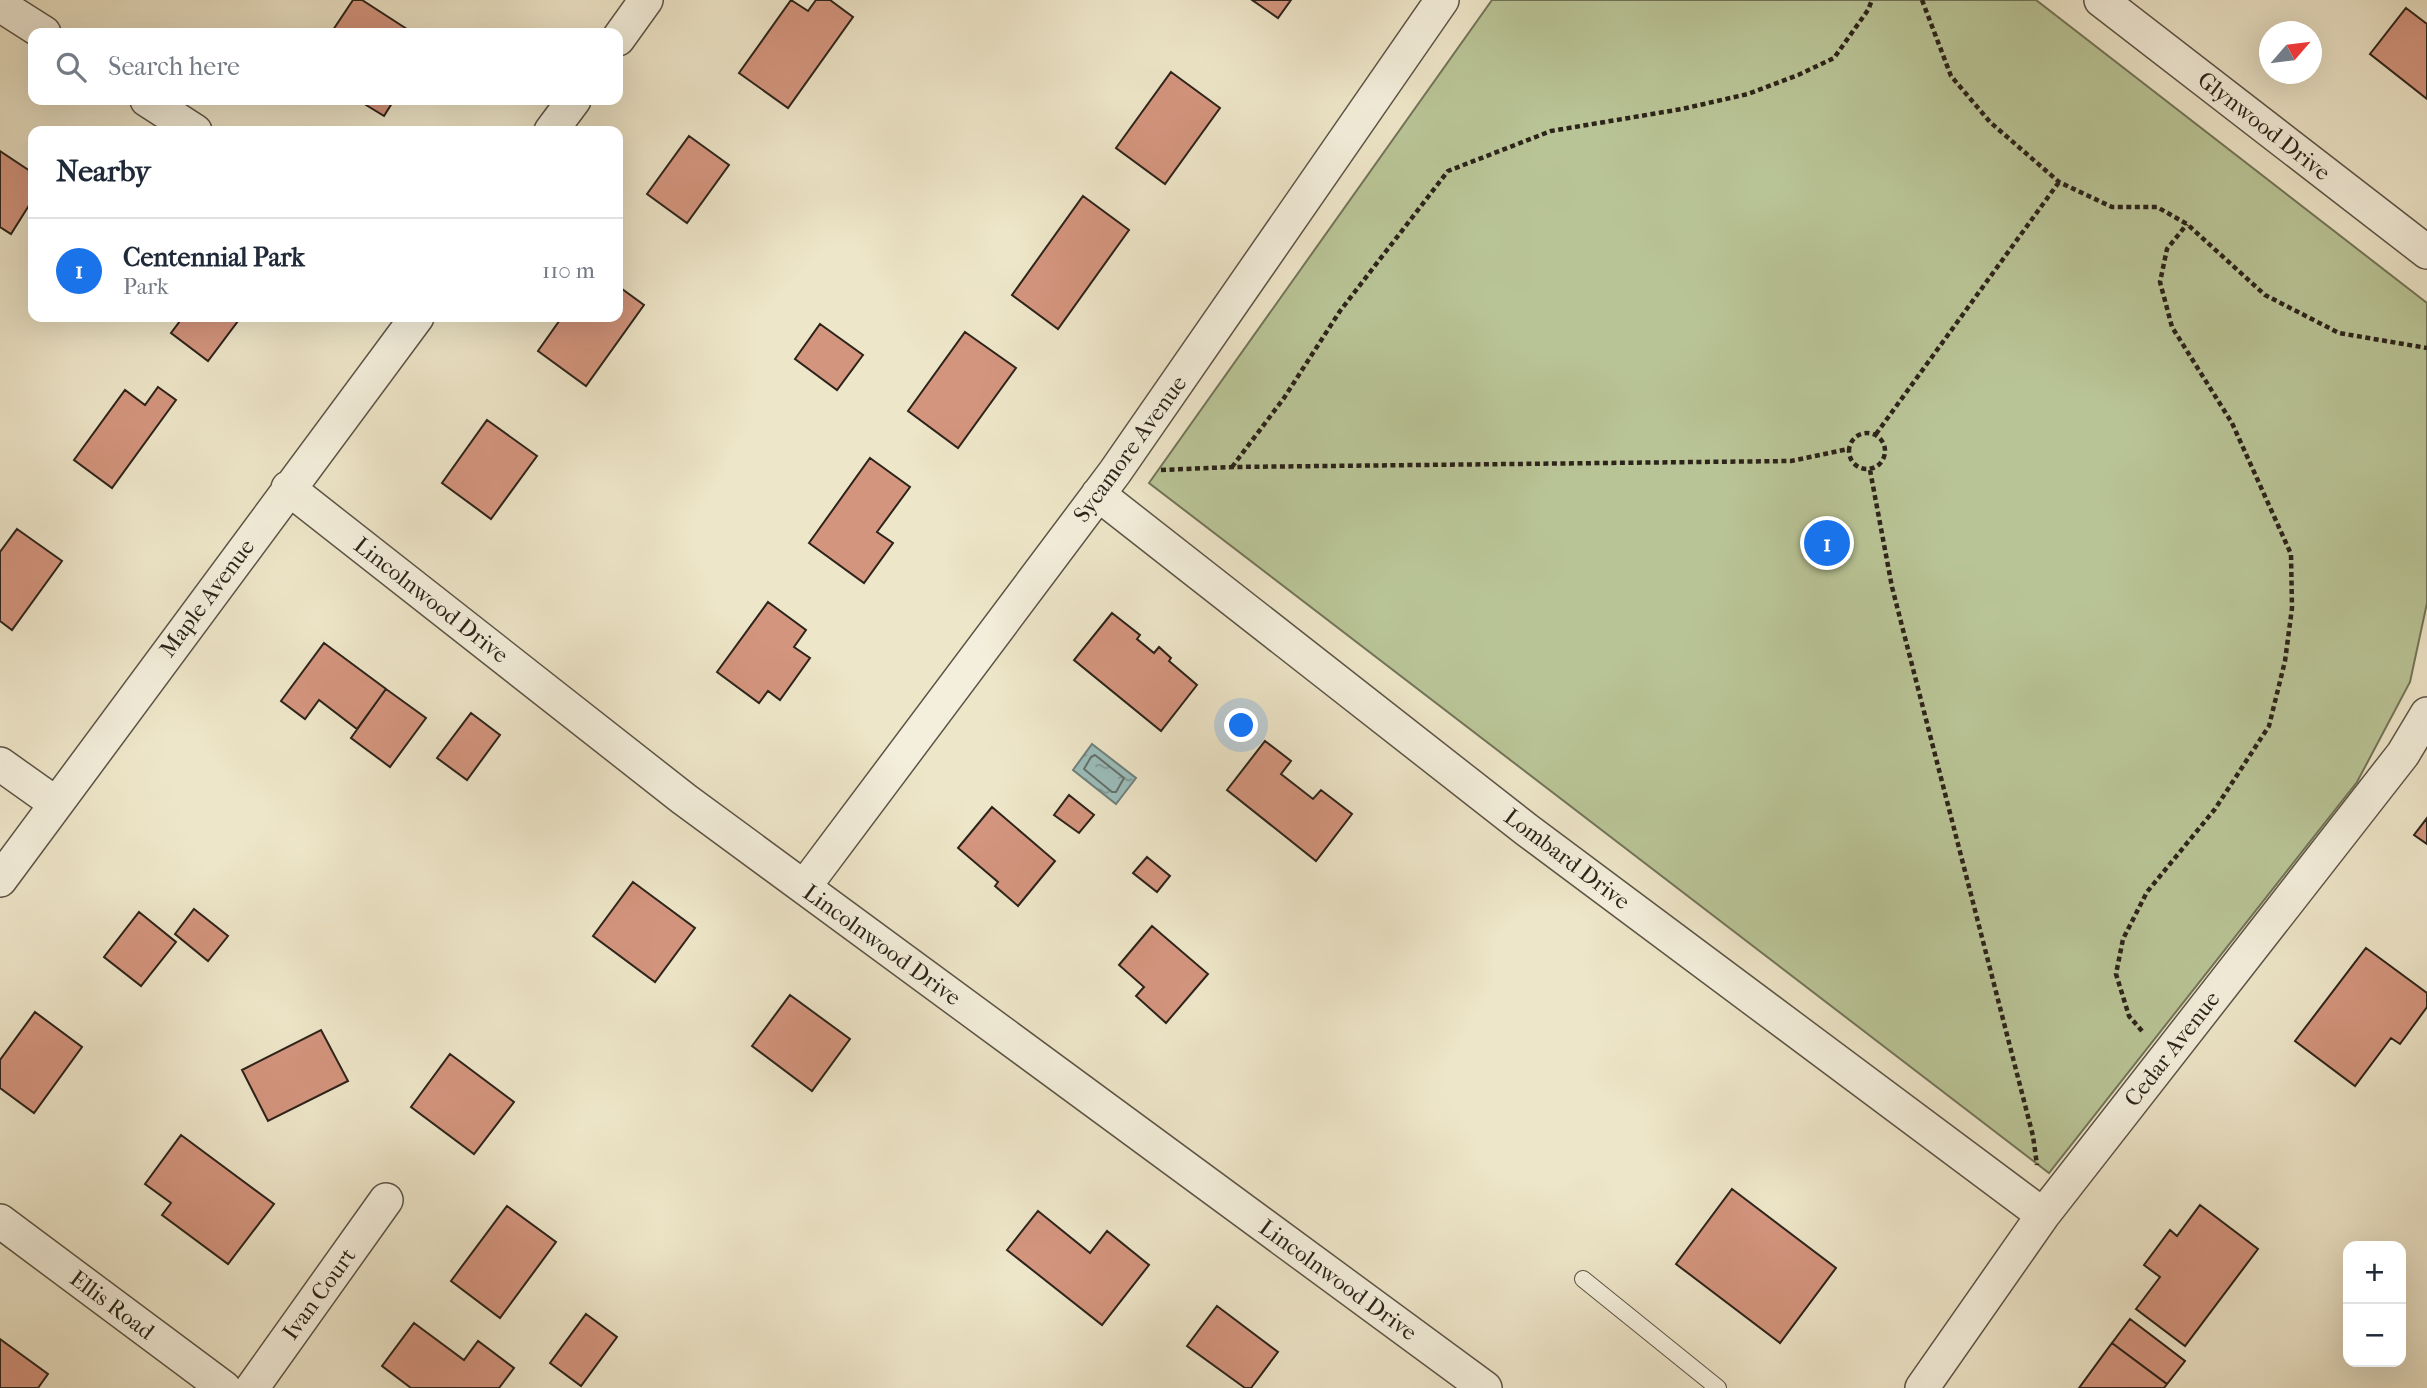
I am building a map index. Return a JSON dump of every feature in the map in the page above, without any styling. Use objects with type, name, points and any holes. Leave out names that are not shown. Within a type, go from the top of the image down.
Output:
[{"type":"street","points":[[623,32],[646,0]]},
{"type":"street","name":"Sycamore Avenue","points":[[804,887],[1107,483],[1443,0]]},
{"type":"street","name":"Glynwood Drive","points":[[2101,0],[2427,252]]},
{"type":"street","points":[[0,5],[36,28]]},
{"type":"street","points":[[155,105],[187,126]]},
{"type":"street","points":[[555,126],[570,105]]},
{"type":"street","name":"Maple Avenue","points":[[0,880],[413,322]]},
{"type":"street","name":"Lombard Drive","points":[[1107,483],[1527,830],[2043,1215]]},
{"type":"street","name":"Lincolnwood Drive","points":[[288,488],[684,799],[1485,1388]]},
{"type":"street","name":"Cedar Avenue","points":[[1922,1388],[2043,1215],[2403,754],[2427,715]]},
{"type":"street","points":[[0,764],[55,803]]},
{"type":"street","name":"Ivan Court","points":[[251,1388],[386,1200]]},
{"type":"street","name":"Ellis Road","points":[[0,1221],[225,1388]]},
{"type":"lane","points":[[1583,1279],[1718,1388]]},
{"type":"path","points":[[1232,467],[1283,398],[1340,311],[1448,171],[1551,131],[1709,103],[1748,94],[1798,75],[1834,58],[1868,10],[1872,0]]},
{"type":"path","points":[[1922,0],[1951,76],[1990,122],[2059,182],[2112,207],[2157,207],[2187,223],[2264,295],[2339,333],[2427,348]]},
{"type":"path","points":[[1876,434],[2059,182]]},
{"type":"path","points":[[2165,1058],[2129,1016],[2116,974],[2123,939],[2147,892],[2215,809],[2269,726],[2285,662],[2292,608],[2291,554],[2232,423],[2172,327],[2160,282],[2168,249],[2187,223]]},
{"type":"path","points":[[1864,433],[1876,434],[1885,443],[1886,454],[1881,464],[1870,470],[1859,469],[1851,461],[1848,449],[1854,439],[1864,433]]},
{"type":"path","points":[[1107,483],[1232,467],[1791,461],[1848,449]]},
{"type":"path","points":[[1870,470],[1892,587],[2034,1136],[2043,1215]]},
{"type":"green space","points":[[1492,0],[2036,0],[2427,303],[2427,603],[2410,682],[2357,782],[2049,1173],[1149,483]]},
{"type":"water","points":[[1092,744],[1136,778],[1116,804],[1073,770]]},
{"type":"building","points":[[353,0],[362,0],[405,28],[334,28]]},
{"type":"building","points":[[791,0],[808,11],[816,0],[830,0],[853,17],[788,108],[739,73]]},
{"type":"building","points":[[1252,0],[1291,0],[1278,18]]},
{"type":"building","points":[[2406,8],[2427,24],[2427,99],[2370,54]]},
{"type":"building","points":[[1171,72],[1220,108],[1165,184],[1116,148]]},
{"type":"building","points":[[366,105],[391,105],[384,116]]},
{"type":"building","points":[[689,136],[729,165],[687,223],[647,194]]},
{"type":"building","points":[[0,151],[28,170],[28,207],[11,234],[0,227]]},
{"type":"building","points":[[1083,196],[1129,230],[1058,329],[1012,295]]},
{"type":"building","points":[[623,290],[644,305],[586,386],[538,351],[558,322],[623,322]]},
{"type":"building","points":[[179,322],[237,322],[208,361],[171,333]]},
{"type":"building","points":[[820,324],[863,355],[837,390],[795,359]]},
{"type":"building","points":[[965,332],[1016,368],[958,448],[908,411]]},
{"type":"building","points":[[158,387],[176,400],[112,488],[74,460],[125,390],[145,405]]},
{"type":"building","points":[[487,420],[537,456],[491,519],[442,483]]},
{"type":"building","points":[[870,458],[910,487],[877,532],[893,543],[864,583],[809,543]]},
{"type":"building","points":[[17,529],[62,561],[12,630],[0,621],[0,552]]},
{"type":"building","points":[[768,602],[806,630],[794,647],[810,658],[780,700],[768,691],[759,703],[717,672]]},
{"type":"building","points":[[1112,613],[1140,635],[1137,639],[1154,653],[1159,647],[1171,658],[1169,661],[1197,685],[1161,731],[1074,660]]},
{"type":"building","points":[[324,643],[386,689],[357,729],[319,700],[305,719],[281,701]]},
{"type":"building","points":[[386,689],[426,718],[390,767],[351,738]]},
{"type":"building","points":[[471,713],[500,735],[467,780],[437,758]]},
{"type":"building","points":[[1265,741],[1291,761],[1281,774],[1313,799],[1321,790],[1352,814],[1316,861],[1227,790]]},
{"type":"building","points":[[1069,795],[1094,815],[1079,833],[1054,815]]},
{"type":"building","points":[[992,807],[1055,861],[1018,906],[995,886],[998,882],[958,848]]},
{"type":"building","points":[[2427,818],[2427,844],[2414,835]]},
{"type":"building","points":[[1147,857],[1170,876],[1157,892],[1133,873]]},
{"type":"building","points":[[633,882],[695,928],[655,982],[593,936]]},
{"type":"building","points":[[194,909],[228,936],[208,961],[175,934]]},
{"type":"building","points":[[139,912],[176,942],[141,986],[104,957]]},
{"type":"building","points":[[1152,926],[1208,974],[1166,1023],[1136,996],[1144,987],[1119,965]]},
{"type":"building","points":[[2366,948],[2427,993],[2427,1007],[2400,1044],[2391,1038],[2355,1086],[2295,1041]]},
{"type":"building","points":[[790,995],[850,1039],[812,1091],[752,1046]]},
{"type":"building","points":[[35,1012],[82,1047],[34,1113],[0,1088],[0,1060]]},
{"type":"building","points":[[321,1030],[348,1081],[268,1121],[242,1070]]},
{"type":"building","points":[[450,1054],[514,1102],[474,1154],[411,1107]]},
{"type":"building","points":[[181,1135],[274,1204],[228,1264],[162,1215],[171,1203],[145,1184]]},
{"type":"building","points":[[1732,1189],[1836,1268],[1780,1343],[1676,1264]]},
{"type":"building","points":[[2200,1205],[2258,1249],[2185,1346],[2136,1309],[2160,1277],[2144,1265],[2170,1230],[2177,1236]]},
{"type":"building","points":[[507,1206],[556,1242],[500,1318],[451,1281]]},
{"type":"building","points":[[1038,1211],[1090,1253],[1107,1231],[1149,1265],[1102,1325],[1007,1250]]},
{"type":"building","points":[[1217,1306],[1278,1352],[1251,1388],[1245,1388],[1187,1346]]},
{"type":"building","points":[[586,1314],[617,1337],[581,1386],[550,1363]]},
{"type":"building","points":[[2130,1319],[2185,1361],[2167,1384],[2112,1343]]},
{"type":"building","points":[[414,1323],[464,1360],[478,1341],[514,1368],[499,1388],[411,1388],[382,1366]]},
{"type":"building","points":[[0,1339],[48,1374],[38,1388],[0,1388]]},
{"type":"building","points":[[2112,1343],[2167,1384],[2164,1388],[2079,1388]]},
{"type":"place","name":"Centennial Park","points":[[1827,543]]}]
